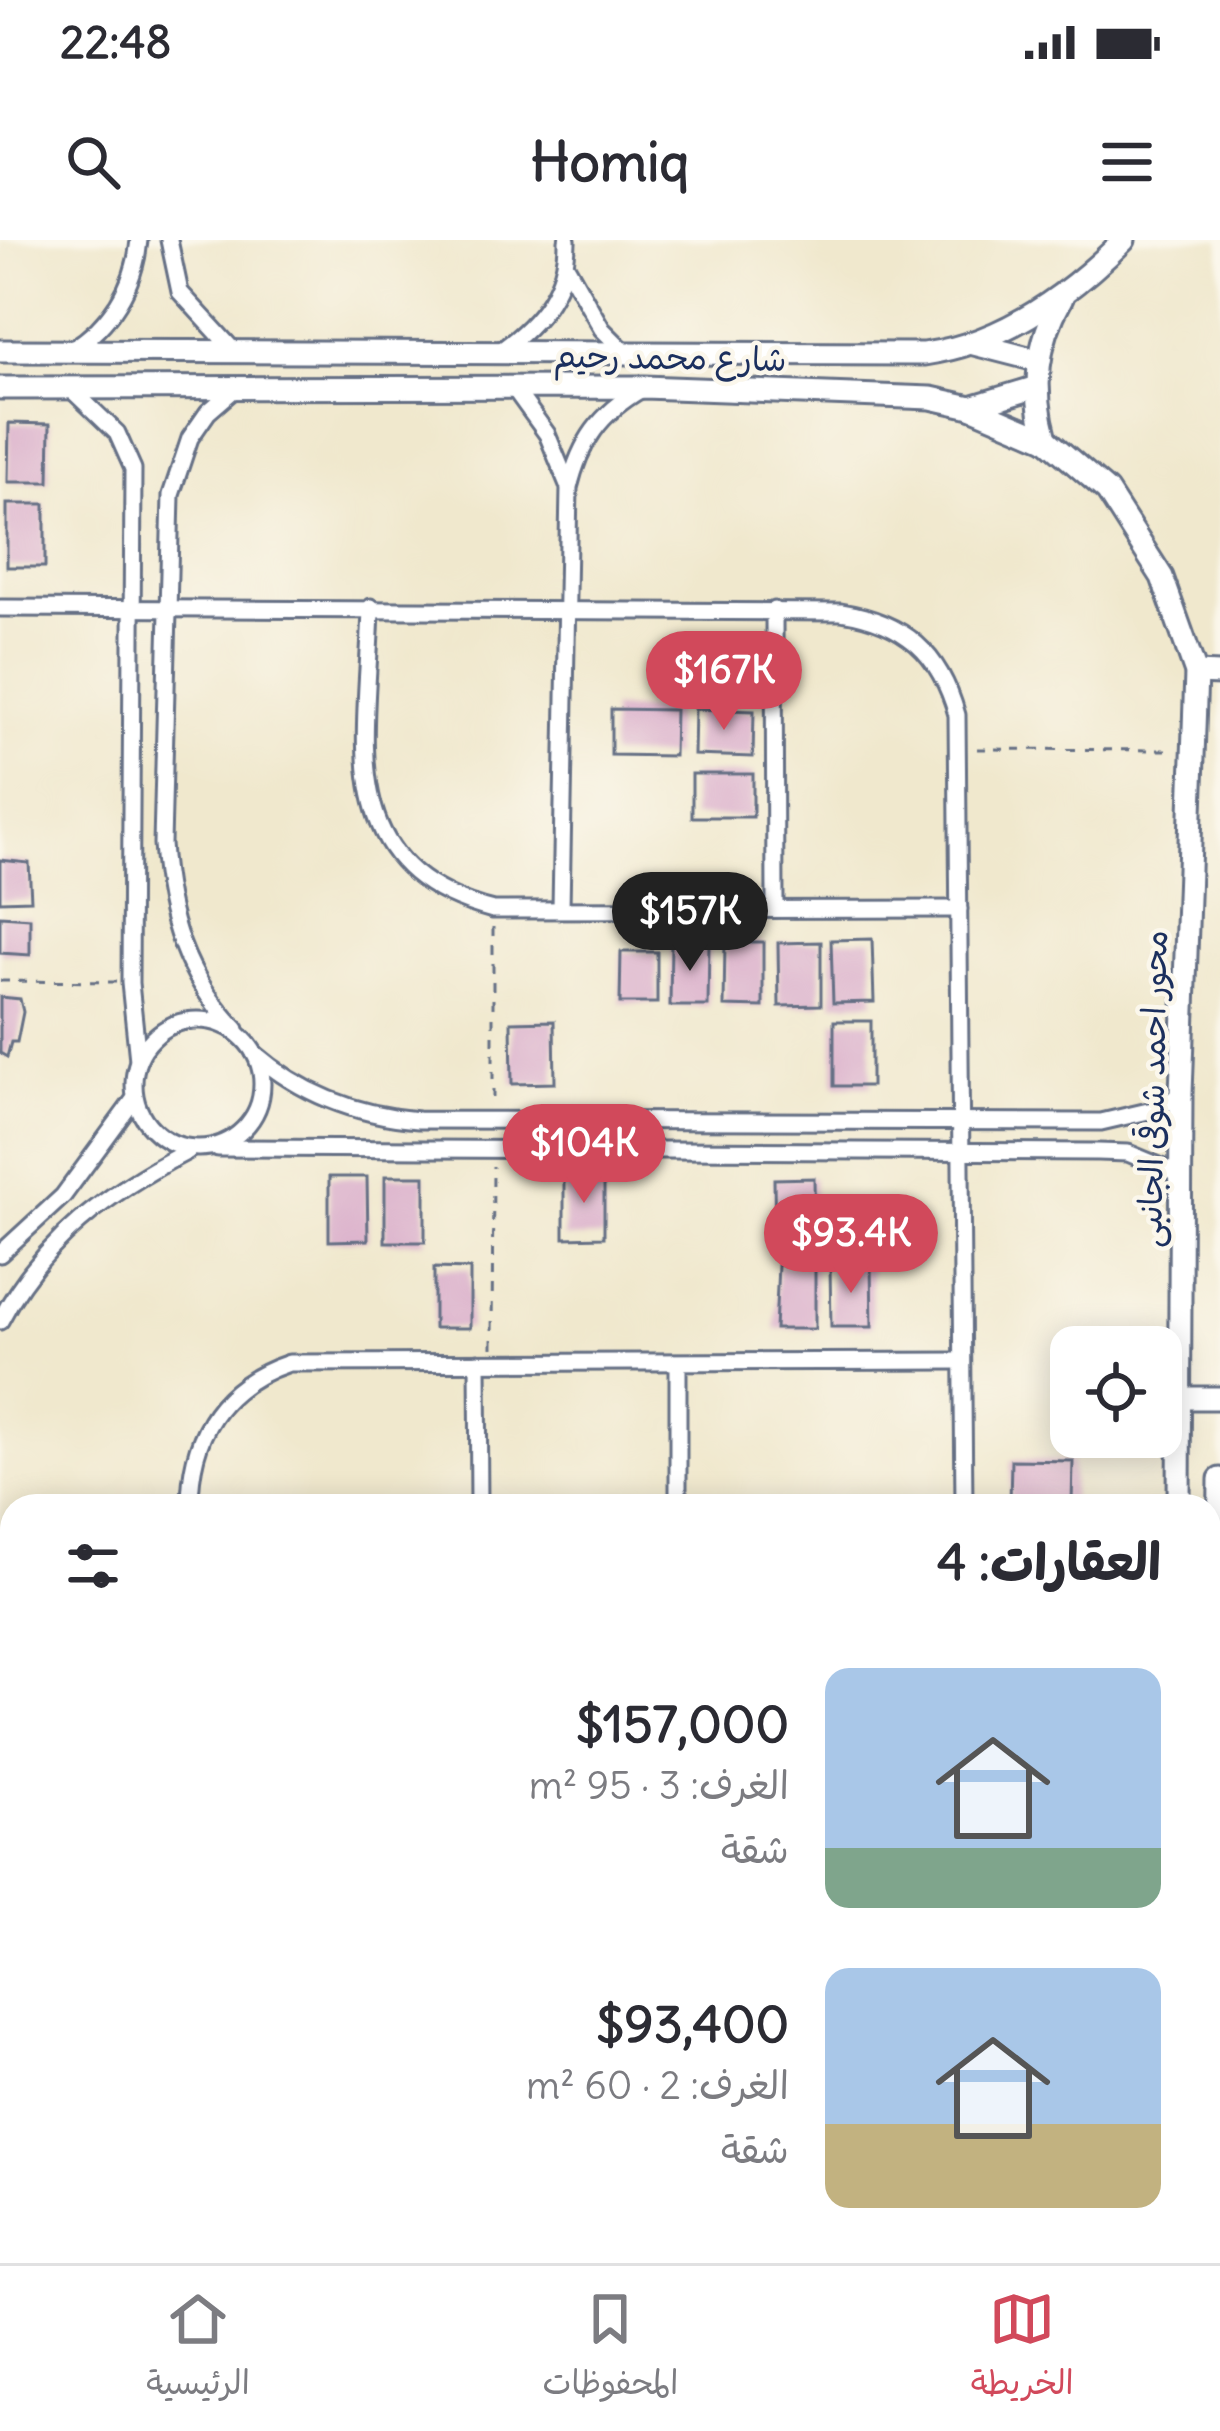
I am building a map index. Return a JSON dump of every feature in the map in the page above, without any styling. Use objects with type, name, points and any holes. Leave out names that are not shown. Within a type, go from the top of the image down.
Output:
[{"type":"street","points":[[70,351],[92,337],[118,303],[137,260],[139,240]]},
{"type":"street","points":[[169,240],[180,292],[234,351]]},
{"type":"street","points":[[567,240],[568,267],[602,329],[628,355]]},
{"type":"street","name":"شارع محمد رحيم","points":[[0,351],[924,354],[974,344],[1076,285],[1124,240]]},
{"type":"street","points":[[497,353],[534,326],[568,267]]},
{"type":"street","points":[[1046,440],[1037,387],[1040,361],[1051,319],[1076,285]]},
{"type":"street","points":[[974,344],[1040,361]]},
{"type":"street","points":[[373,355],[374,386]]},
{"type":"street","points":[[513,387],[547,434],[569,488]]},
{"type":"street","points":[[971,407],[1037,387]]},
{"type":"street","name":"شارع محمد رحيم","points":[[0,388],[644,388],[891,395],[971,407],[1046,440],[1107,491],[1137,532],[1181,624],[1196,673]]},
{"type":"street","points":[[0,1254],[63,1196],[135,1099],[138,1060],[130,982],[135,501],[128,451],[100,412],[70,388]]},
{"type":"street","points":[[237,388],[208,412],[176,468],[171,495],[172,605],[162,844],[168,901],[194,975],[254,1053],[284,1079],[387,1118],[1101,1122],[1157,1109],[1181,1094]]},
{"type":"street","points":[[560,908],[569,488],[577,457],[593,428],[616,404],[644,388]]},
{"type":"street","points":[[370,607],[368,777],[374,815],[390,851],[417,880],[451,899],[493,910],[958,909]]},
{"type":"street","points":[[0,608],[774,610],[875,618],[905,632],[930,654],[948,683],[957,715],[964,1494]]},
{"type":"street","points":[[774,610],[775,909]]},
{"type":"street","points":[[1196,673],[1220,674]]},
{"type":"street","name":"محور احمد شوقى الجانبى","points":[[1180,1326],[1181,1094],[1196,673]]},
{"type":"street","points":[[138,1060],[149,1042],[188,1021],[236,1029]]},
{"type":"street","points":[[218,1148],[253,1116],[261,1074],[254,1053]]},
{"type":"street","points":[[135,1099],[157,1131],[188,1151]]},
{"type":"street","points":[[0,1321],[44,1256],[81,1216],[129,1182],[188,1151],[1127,1153],[1181,1174]]},
{"type":"street","points":[[191,1494],[194,1452],[207,1421],[229,1395],[270,1369],[326,1359],[962,1361]]},
{"type":"street","points":[[479,1494],[485,1362]]},
{"type":"street","points":[[678,1363],[678,1494]]},
{"type":"street","points":[[1182,1398],[1220,1399]]},
{"type":"street","name":"محور احمد شوقى الجانبى","points":[[1179,1458],[1179,1494]]},
{"type":"path","points":[[957,748],[1196,750]]},
{"type":"path","points":[[493,910],[493,1117]]},
{"type":"path","points":[[0,981],[130,982]]},
{"type":"path","points":[[485,1362],[494,1151]]},
{"type":"building","points":[[9,423],[50,424],[49,482],[8,482]]},
{"type":"building","points":[[7,504],[45,504],[45,567],[7,567]]},
{"type":"building","points":[[611,709],[675,710],[674,756],[611,755]]},
{"type":"building","points":[[695,709],[754,711],[753,757],[694,755]]},
{"type":"building","points":[[692,774],[753,774],[753,817],[692,817]]},
{"type":"building","points":[[0,860],[29,863],[31,900],[0,901]]},
{"type":"building","points":[[0,916],[30,918],[30,955],[0,953]]},
{"type":"building","points":[[872,939],[874,1002],[833,1003],[831,940]]},
{"type":"building","points":[[725,942],[763,942],[763,1007],[724,1006]]},
{"type":"building","points":[[821,942],[821,1005],[779,1006],[778,943]]},
{"type":"building","points":[[671,943],[709,943],[708,1006],[670,1006]]},
{"type":"building","points":[[621,952],[657,952],[657,1003],[620,1003]]},
{"type":"building","points":[[0,997],[20,999],[23,1012],[17,1042],[11,1042],[7,1057],[0,1053]]},
{"type":"building","points":[[554,1021],[555,1083],[512,1084],[511,1022]]},
{"type":"building","points":[[834,1021],[871,1021],[871,1086],[834,1086]]},
{"type":"building","points":[[604,1173],[604,1237],[564,1238],[564,1174]]},
{"type":"building","points":[[385,1176],[425,1176],[425,1242],[385,1242]]},
{"type":"building","points":[[329,1177],[367,1177],[368,1240],[329,1241]]},
{"type":"building","points":[[814,1178],[815,1242],[775,1242],[774,1179]]},
{"type":"building","points":[[871,1264],[872,1327],[831,1327],[830,1265]]},
{"type":"building","points":[[778,1265],[815,1266],[815,1329],[775,1329]]},
{"type":"building","points":[[434,1268],[470,1269],[470,1328],[434,1328]]},
{"type":"building","points":[[1011,1460],[1073,1461],[1072,1494],[1010,1494]]}]
